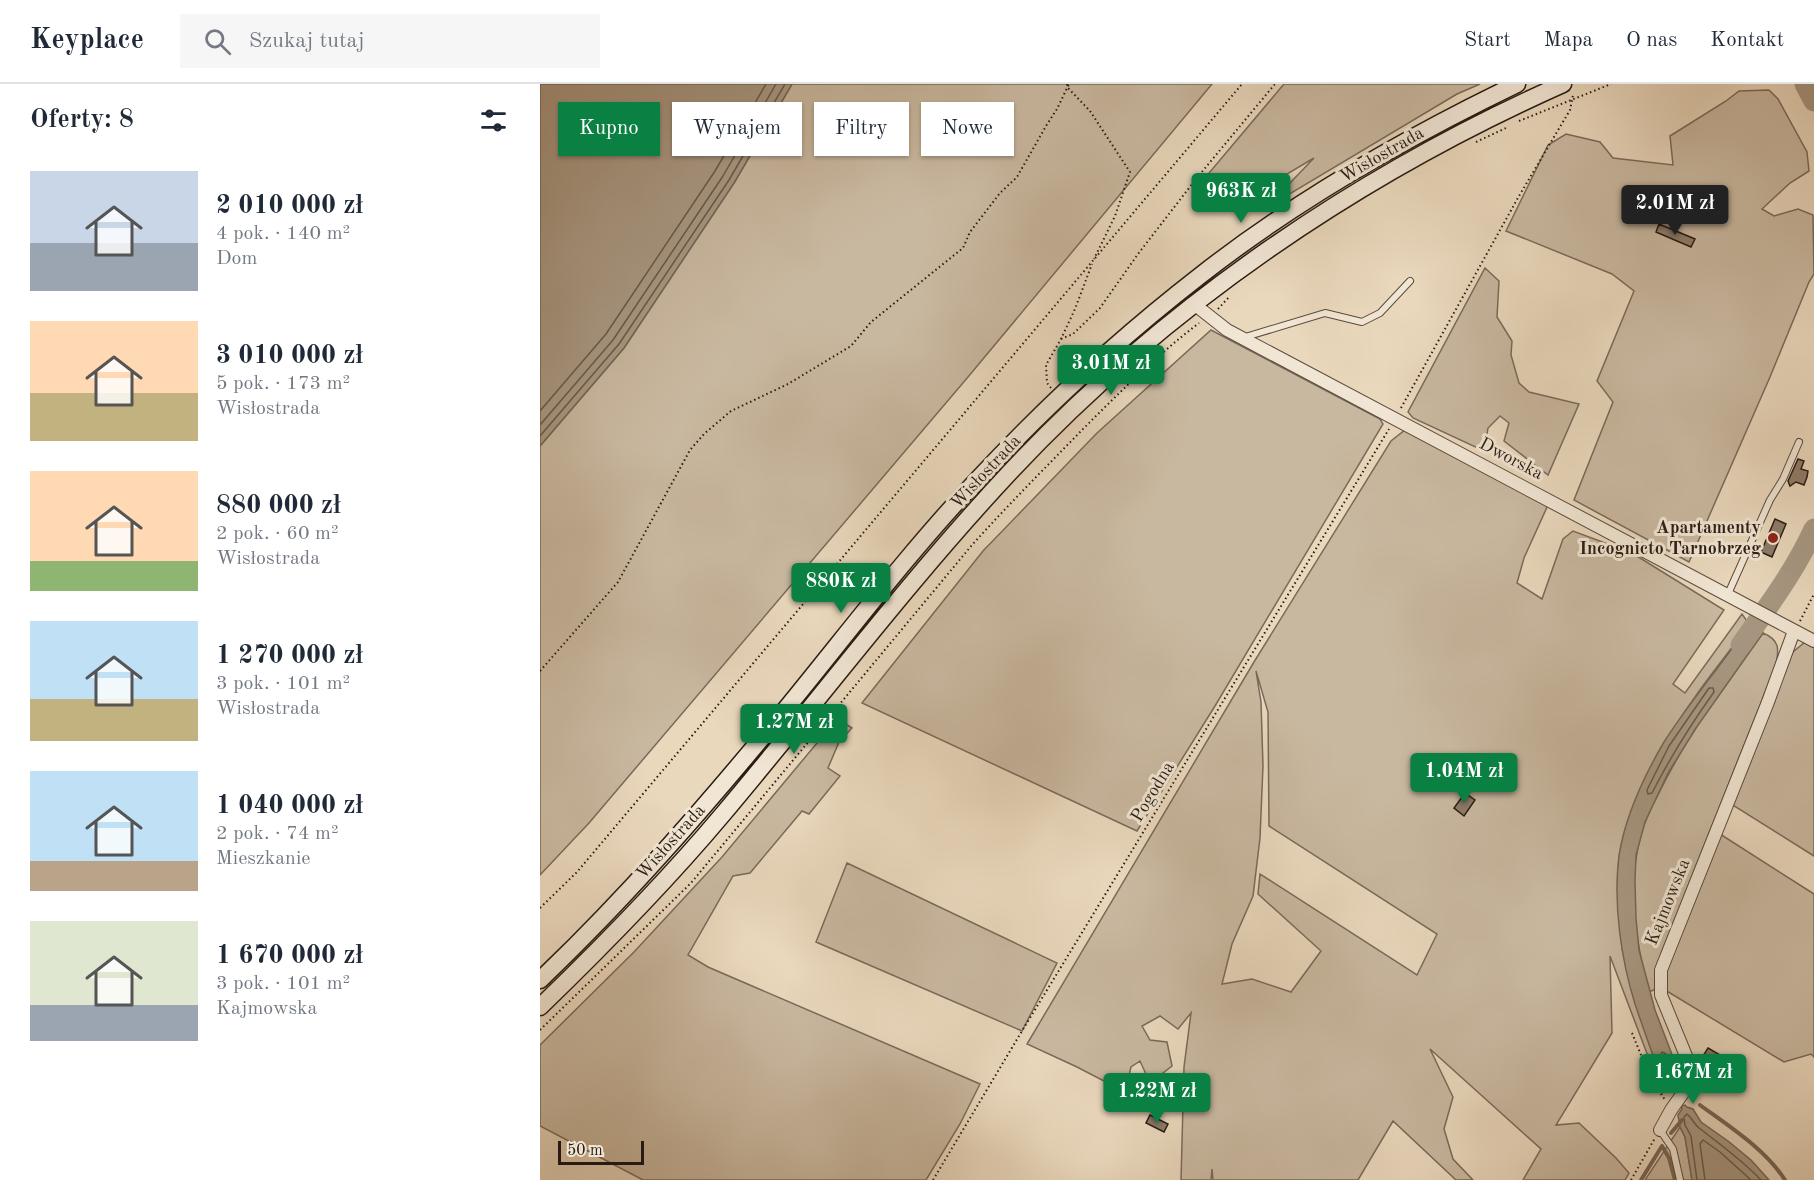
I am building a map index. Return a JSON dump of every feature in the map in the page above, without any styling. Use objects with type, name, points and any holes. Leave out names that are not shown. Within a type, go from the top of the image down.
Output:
[{"type":"main road","name":"Wisłostrada","points":[[540,980],[672,844],[740,765],[923,542],[976,481],[1058,397],[1127,335],[1260,231],[1324,190],[1439,123],[1517,84]]},
{"type":"main road","name":"Wisłostrada","points":[[540,1007],[690,853],[925,568],[1012,470],[1100,383],[1194,304],[1284,238],[1401,165],[1492,117],[1568,89]]},
{"type":"main road","points":[[1182,291],[1194,304]]},
{"type":"street","name":"Dworska","points":[[1194,304],[1241,338],[1814,641]]},
{"type":"street","name":"Kajmowska","points":[[1660,1130],[1690,1083],[1691,1068],[1660,995],[1661,970],[1794,631]]},
{"type":"lane","points":[[1241,338],[1325,313],[1362,322],[1380,313],[1410,281]]},
{"type":"lane","points":[[1728,594],[1799,442]]},
{"type":"lane","points":[[1660,1130],[1673,1149],[1680,1180]]},
{"type":"path","points":[[540,908],[577,872],[1242,84]]},
{"type":"path","points":[[1061,339],[1073,334],[1100,308],[1196,179],[1275,84]]},
{"type":"path","points":[[1515,123],[1611,84]]},
{"type":"path","points":[[540,672],[618,582],[690,450],[704,434],[731,411],[788,384],[851,346],[872,322],[963,248],[970,232],[999,193],[1017,177],[1057,109],[1068,85],[1090,111],[1130,172],[1115,216],[1092,262],[1075,309],[1046,365],[1047,383],[1058,397]]},
{"type":"path","name":"Pogodna","points":[[933,1180],[1396,418],[1519,196],[1570,110],[1572,100],[1568,89]]},
{"type":"path","points":[[1475,143],[1505,128]]},
{"type":"path","points":[[540,1030],[691,883],[949,572],[1010,502],[1176,340],[1219,308],[1232,294]]},
{"type":"path","points":[[1794,631],[1814,594]]},
{"type":"path","points":[[1632,1033],[1650,1077],[1671,1110]]},
{"type":"path","points":[[1631,1180],[1660,1130]]},
{"type":"shaded area","points":[[792,84],[1212,84],[968,377],[589,823],[540,875],[540,446],[624,348],[750,156],[802,156],[802,102],[781,102]]},
{"type":"shaded area","points":[[1284,84],[1480,84],[1457,94],[1266,208],[1314,158],[1245,199],[1214,194],[1204,179]]},
{"type":"shaded area","points":[[1769,90],[1778,99],[1807,152],[1809,171],[1790,183],[1762,209],[1774,216],[1798,209],[1813,215],[1814,274],[1689,562],[1574,500],[1613,402],[1597,381],[1634,291],[1612,274],[1506,231],[1548,145],[1566,134],[1600,142],[1613,158],[1673,165],[1670,136],[1739,91]]},
{"type":"shaded area","points":[[1485,268],[1499,281],[1497,317],[1512,341],[1511,355],[1519,383],[1529,392],[1579,404],[1548,475],[1504,441],[1509,423],[1500,416],[1488,428],[1484,451],[1413,418],[1408,412]]},
{"type":"shaded area","points":[[1211,330],[1380,419],[1383,424],[1215,706],[1137,831],[862,703],[983,551],[1097,433]]},
{"type":"shaded area","points":[[1405,430],[1548,505],[1524,558],[1517,583],[1542,599],[1563,539],[1573,531],[1632,553],[1724,610],[1673,684],[1685,693],[1742,614],[1749,624],[1678,721],[1664,745],[1635,803],[1620,849],[1618,891],[1622,948],[1640,1017],[1664,1085],[1669,1090],[1662,1093],[1610,956],[1612,1033],[1556,1125],[1579,1123],[1629,1173],[1625,1180],[1523,1180],[1541,1149],[1430,1049],[1453,1097],[1444,1129],[1453,1159],[1473,1180],[1456,1180],[1393,1121],[1358,1180],[1213,1180],[1212,1169],[1211,1180],[1181,1180],[1184,1067],[1191,1013],[1178,1029],[1160,1016],[1142,1026],[1150,1040],[1167,1042],[1172,1066],[1150,1083],[1140,1061],[1131,1067],[1125,1092],[1027,1044],[1254,662],[1391,441]],"holes":[[[1256,671],[1268,712],[1269,826],[1437,934],[1417,975],[1260,874],[1258,894],[1321,951],[1291,992],[1252,979],[1222,984],[1232,944],[1253,896],[1260,838],[1263,766],[1261,702]]]},
{"type":"shaded area","points":[[1763,633],[1773,639],[1777,646],[1776,665],[1662,951],[1656,974],[1656,989],[1649,992],[1640,954],[1634,894],[1637,854],[1643,829],[1682,751]]},
{"type":"shaded area","points":[[1805,642],[1814,645],[1814,856],[1731,804],[1786,665],[1793,652]]},
{"type":"shaded area","points":[[844,723],[852,728],[839,742],[828,768],[840,776],[809,814],[802,811],[750,873],[733,876],[688,955],[708,967],[980,1084],[960,1124],[926,1180],[643,1180],[540,1126],[540,1045],[634,952],[722,857],[832,725]]},
{"type":"shaded area","points":[[1720,834],[1814,894],[1814,1057],[1811,1054],[1784,1062],[1665,990],[1665,976],[1670,961]]},
{"type":"shaded area","points":[[847,863],[1057,963],[1022,1031],[816,942]]},
{"type":"shaded area","points":[[1680,1127],[1685,1137],[1692,1180],[1645,1180]]},
{"type":"water","points":[[540,84],[792,84],[781,102],[672,102],[672,156],[750,156],[624,348],[540,446]]},
{"type":"water","points":[[1758,622],[1761,624],[1763,633],[1696,728],[1668,773],[1645,822],[1636,855],[1636,918],[1639,950],[1655,1010],[1681,1078],[1677,1083],[1679,1088],[1674,1090],[1672,1087],[1664,1086],[1635,1004],[1626,968],[1618,912],[1619,856],[1636,797],[1664,742],[1749,624]]},
{"type":"water","points":[[1685,1105],[1693,1109],[1701,1122],[1751,1160],[1769,1180],[1692,1180],[1685,1137],[1678,1115],[1682,1109],[1681,1106]]},
{"type":"building","points":[[1659,224],[1695,239],[1691,247],[1656,232]]},
{"type":"building","points":[[1798,459],[1804,461],[1801,469],[1808,471],[1807,477],[1804,485],[1796,482],[1790,486],[1788,481]]},
{"type":"building","name":"Apartamenty Incognicto Tarnobrzeg","points":[[1775,519],[1786,524],[1772,557],[1761,552]]},
{"type":"building","points":[[1465,793],[1475,800],[1464,816],[1454,808]]},
{"type":"building","points":[[1708,1048],[1720,1055],[1715,1063],[1703,1056]]},
{"type":"building","points":[[1150,1115],[1168,1124],[1164,1132],[1146,1123]]},
{"type":"waterway","points":[[1805,84],[1814,101]]},
{"type":"waterway","points":[[1741,645],[1771,603],[1814,529]]},
{"type":"waterway","points":[[1700,1105],[1757,1148],[1785,1180]]},
{"type":"waterway","points":[[1671,1133],[1682,1120]]},
{"type":"waterway","points":[[1641,1180],[1662,1146],[1669,1158],[1675,1180]]},
{"type":"place","name":"Apartamenty Incognicto Tarnobrzeg","points":[[1773,538]]}]
